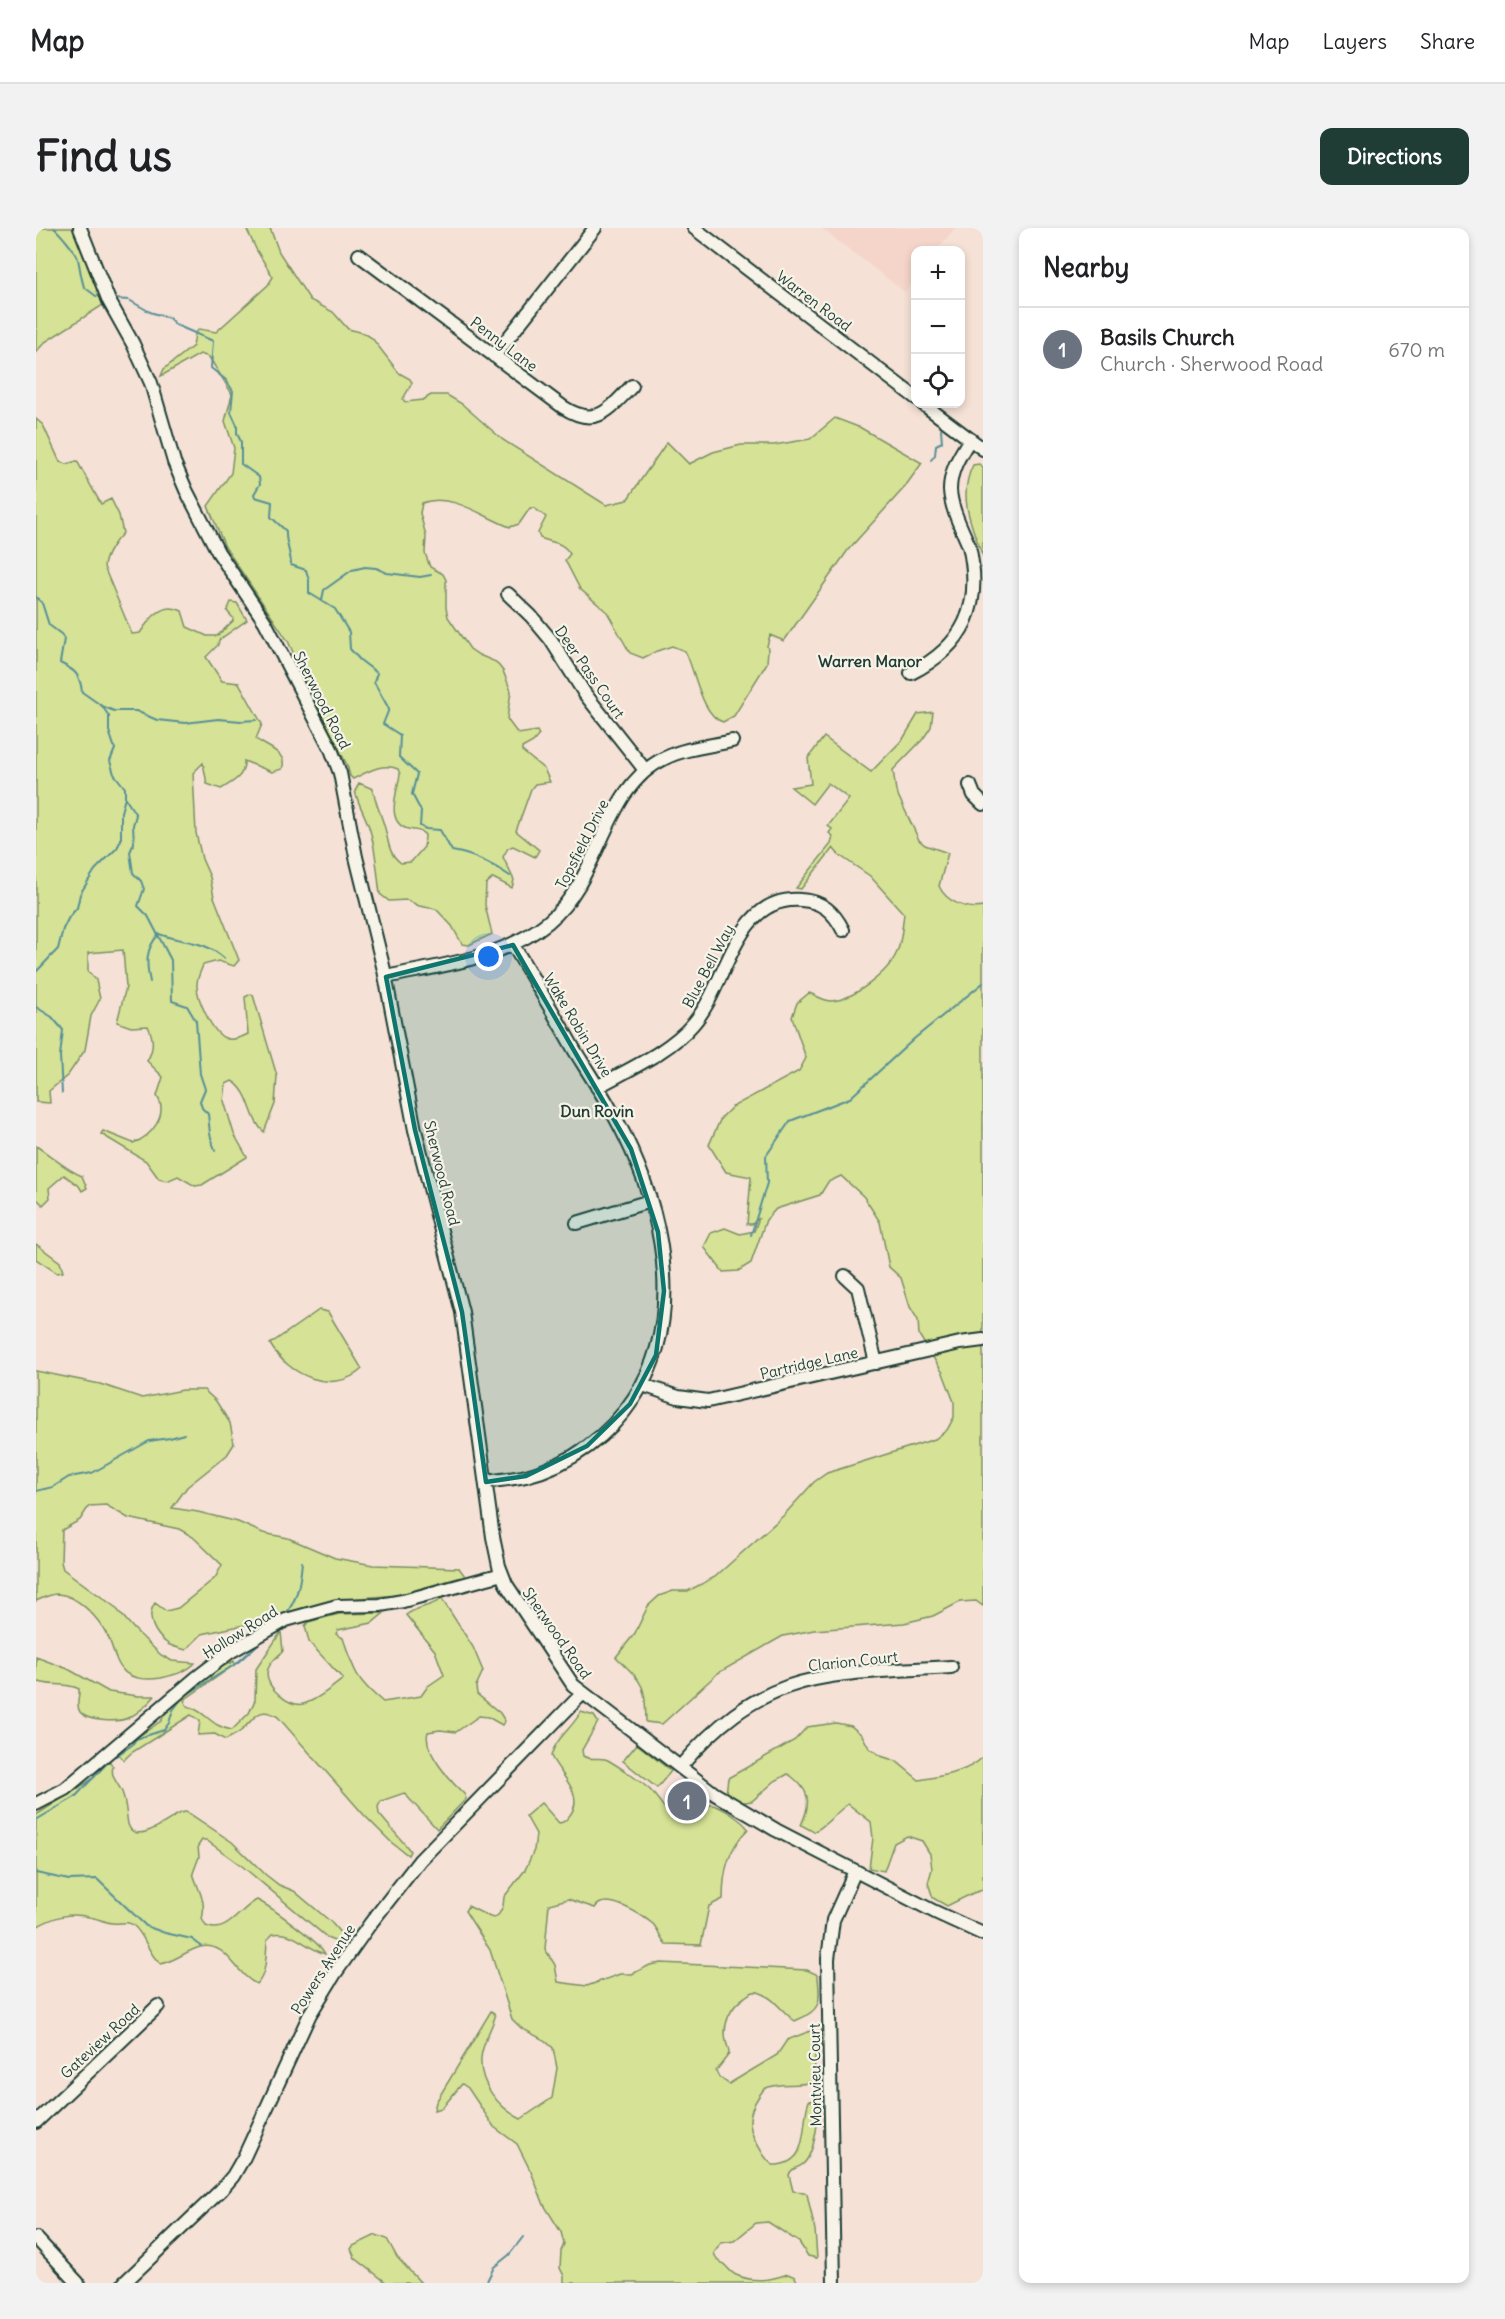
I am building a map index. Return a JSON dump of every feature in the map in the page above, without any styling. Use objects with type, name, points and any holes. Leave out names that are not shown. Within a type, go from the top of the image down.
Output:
[{"type":"street","name":"Sherwood Road","points":[[80,228],[109,301],[148,377],[174,462],[186,490],[218,552],[265,622],[337,762],[361,877],[386,977],[418,1141],[462,1312],[493,1537],[502,1574],[527,1618],[564,1674],[582,1694],[715,1794],[855,1871],[983,1934]]},
{"type":"street","points":[[494,356],[595,228]]},
{"type":"street","name":"Warren Road","points":[[694,228],[911,395]]},
{"type":"street","name":"Penny Lane","points":[[359,255],[563,407],[583,417],[603,414],[632,386]]},
{"type":"street","points":[[928,408],[983,449]]},
{"type":"street","points":[[911,673],[932,662],[955,642],[971,617],[975,603],[977,579],[975,564],[950,491],[953,469],[970,439]]},
{"type":"street","name":"Deer Pass Court","points":[[508,594],[551,640],[585,694],[645,770]]},
{"type":"street","name":"Topsfield Drive","points":[[386,977],[486,955],[513,945],[550,921],[577,891],[619,804],[645,770],[666,757],[732,741]]},
{"type":"street","points":[[970,784],[974,795],[983,804]]},
{"type":"street","name":"Blue Bell Way","points":[[597,1087],[666,1047],[693,1024],[711,998],[747,925],[766,907],[790,899],[816,902],[836,915],[843,930]]},
{"type":"street","name":"Wake Robin Drive","points":[[486,1482],[526,1476],[567,1460],[603,1435],[617,1421],[643,1385],[656,1355],[664,1315],[662,1263],[650,1201],[631,1149],[513,945]]},
{"type":"street","points":[[577,1223],[650,1201]]},
{"type":"street","points":[[845,1276],[858,1288],[876,1363]]},
{"type":"street","name":"Partridge Lane","points":[[643,1385],[678,1397],[708,1401],[960,1343],[983,1340]]},
{"type":"street","name":"Hollow Road","points":[[36,1804],[65,1789],[230,1652],[286,1620],[337,1606],[380,1605],[403,1601],[502,1574]]},
{"type":"street","name":"Clarion Court","points":[[681,1767],[699,1746],[734,1715],[772,1691],[796,1682],[826,1676],[951,1667]]},
{"type":"street","name":"Powers Avenue","points":[[124,2283],[233,2176],[310,2014],[344,1959],[379,1911],[420,1860],[582,1694]]},
{"type":"street","name":"Montvieu Court","points":[[834,2283],[828,1959],[833,1920],[855,1871]]},
{"type":"street","name":"Gateview Road","points":[[36,2122],[158,2006]]},
{"type":"street","points":[[36,2238],[78,2283]]},
{"type":"highlighted area","points":[[513,945],[631,1149],[658,1232],[664,1291],[656,1355],[630,1404],[587,1446],[526,1476],[486,1482],[462,1312],[415,1130],[386,977]]},
{"type":"shaded area","points":[[821,228],[955,228],[940,246],[911,246],[911,284],[905,292]]},
{"type":"green space","points":[[36,228],[73,228],[103,305],[45,342],[36,352]]},
{"type":"green space","points":[[246,228],[270,228],[279,252],[310,300],[333,312],[348,329],[364,333],[372,338],[399,373],[410,379],[412,383],[403,399],[405,402],[423,400],[431,395],[447,395],[462,404],[503,440],[606,505],[627,500],[667,442],[689,464],[713,452],[741,445],[774,445],[810,439],[835,418],[861,428],[922,463],[904,488],[848,550],[784,641],[770,635],[767,646],[767,663],[734,716],[723,722],[715,718],[704,702],[685,651],[672,646],[643,658],[630,653],[607,612],[580,589],[565,560],[570,554],[567,550],[540,538],[538,533],[546,517],[534,508],[530,508],[519,524],[510,527],[456,503],[433,500],[422,503],[420,513],[426,536],[425,553],[430,567],[443,574],[446,580],[448,617],[470,649],[496,662],[503,671],[511,691],[507,719],[518,734],[537,731],[539,735],[533,742],[522,748],[522,751],[544,769],[550,782],[535,784],[531,789],[516,831],[539,850],[535,857],[513,846],[508,848],[503,857],[514,880],[512,888],[493,878],[486,884],[485,905],[492,934],[469,945],[462,944],[452,926],[436,909],[419,906],[407,900],[389,901],[380,894],[371,835],[355,791],[359,783],[373,789],[393,855],[401,863],[411,862],[424,847],[425,835],[408,829],[396,820],[394,805],[400,774],[398,769],[380,767],[353,779],[350,776],[347,765],[288,641],[225,547],[208,506],[231,473],[234,448],[225,421],[231,392],[209,357],[200,354],[161,376],[164,369],[193,346],[195,334],[199,329],[216,332],[268,285],[273,277]]},
{"type":"green space","points":[[36,419],[43,425],[60,462],[67,464],[77,461],[101,504],[111,499],[119,515],[123,533],[111,548],[104,567],[132,634],[140,633],[158,613],[175,608],[182,611],[187,627],[207,636],[217,636],[233,621],[227,611],[231,602],[237,603],[247,620],[219,640],[218,645],[206,657],[222,681],[239,683],[262,724],[256,739],[275,751],[283,763],[282,769],[272,772],[244,761],[240,775],[221,789],[207,784],[203,763],[193,773],[196,833],[202,859],[210,877],[214,897],[239,960],[234,966],[218,961],[203,965],[197,982],[197,990],[206,1014],[215,1029],[220,1035],[230,1039],[248,1034],[245,997],[253,995],[277,1076],[275,1104],[264,1132],[255,1120],[243,1091],[232,1081],[226,1084],[224,1101],[234,1134],[247,1157],[202,1185],[195,1186],[178,1176],[167,1181],[159,1179],[146,1161],[101,1134],[103,1131],[133,1143],[152,1131],[161,1111],[157,1096],[163,1077],[147,1061],[152,1044],[148,1026],[131,1027],[117,1022],[126,987],[123,950],[88,953],[88,971],[96,980],[100,999],[91,1016],[85,1050],[68,1075],[49,1091],[50,1103],[36,1102]]},
{"type":"green space","points":[[979,464],[983,467],[983,557],[966,500],[968,477],[973,465]]},
{"type":"green space","points":[[933,712],[931,727],[923,739],[893,770],[896,791],[919,840],[925,845],[948,853],[939,886],[942,892],[958,904],[983,907],[983,1606],[976,1601],[960,1602],[933,1616],[904,1623],[814,1630],[783,1636],[718,1673],[662,1724],[646,1722],[645,1699],[641,1685],[616,1657],[635,1633],[648,1606],[659,1596],[673,1591],[688,1591],[715,1577],[783,1516],[814,1482],[827,1473],[935,1439],[947,1430],[954,1417],[954,1402],[943,1373],[919,1335],[918,1320],[910,1307],[901,1278],[889,1267],[880,1222],[864,1197],[841,1176],[828,1182],[820,1195],[776,1209],[766,1220],[751,1263],[738,1271],[723,1272],[704,1247],[711,1233],[725,1228],[740,1234],[754,1231],[759,1218],[752,1224],[747,1224],[751,1177],[726,1172],[709,1145],[721,1118],[732,1107],[799,1071],[806,1058],[792,1017],[797,1003],[809,993],[831,1001],[840,999],[869,984],[893,960],[901,938],[904,914],[870,876],[839,855],[833,848],[801,889],[796,888],[831,844],[833,836],[829,833],[832,829],[828,826],[849,799],[828,783],[812,804],[791,787],[811,784],[808,758],[824,737],[871,772],[903,739],[918,714]]},
{"type":"green space","points":[[36,1146],[82,1176],[87,1188],[82,1191],[64,1175],[49,1188],[50,1198],[43,1205],[36,1198]]},
{"type":"green space","points":[[36,1244],[60,1262],[63,1272],[57,1273],[36,1259]]},
{"type":"green space","points":[[319,1310],[328,1312],[362,1369],[350,1377],[338,1381],[325,1381],[299,1373],[278,1355],[270,1344]]},
{"type":"green space","points":[[36,1371],[100,1384],[142,1398],[183,1390],[204,1390],[216,1401],[230,1423],[234,1444],[227,1455],[187,1487],[172,1508],[238,1522],[263,1533],[288,1538],[335,1558],[373,1565],[459,1568],[465,1576],[398,1595],[336,1600],[272,1619],[202,1634],[186,1650],[168,1644],[159,1636],[151,1620],[152,1608],[155,1603],[166,1611],[178,1608],[215,1578],[222,1565],[193,1537],[179,1529],[128,1518],[106,1505],[89,1506],[80,1520],[62,1530],[61,1562],[63,1569],[115,1607],[161,1655],[172,1661],[195,1663],[184,1671],[161,1678],[145,1679],[125,1673],[103,1629],[80,1603],[66,1595],[58,1594],[36,1601]]},
{"type":"green space","points":[[442,1599],[473,1647],[483,1671],[476,1686],[477,1694],[500,1713],[505,1721],[502,1725],[488,1717],[479,1716],[456,1732],[440,1730],[428,1732],[429,1748],[434,1757],[466,1799],[437,1829],[404,1793],[381,1801],[378,1807],[379,1814],[408,1848],[410,1851],[408,1855],[392,1843],[364,1815],[278,1717],[272,1714],[266,1712],[258,1714],[240,1731],[225,1740],[215,1734],[198,1735],[200,1721],[191,1715],[131,1753],[124,1760],[116,1752],[161,1721],[167,1710],[211,1672],[234,1661],[234,1665],[184,1700],[187,1706],[218,1725],[232,1730],[249,1713],[255,1700],[256,1669],[281,1632],[283,1651],[267,1670],[271,1685],[291,1703],[308,1703],[319,1697],[343,1679],[309,1642],[305,1626],[308,1622],[339,1614],[384,1613],[372,1623],[338,1630],[336,1634],[343,1638],[353,1667],[361,1681],[383,1702],[421,1696],[428,1686],[444,1675],[435,1651],[406,1615]]},
{"type":"green space","points":[[36,1657],[68,1669],[109,1692],[155,1696],[134,1715],[125,1719],[90,1718],[80,1712],[79,1689],[36,1681]]},
{"type":"green space","points":[[581,1712],[594,1716],[598,1722],[582,1750],[583,1756],[605,1759],[620,1767],[648,1788],[667,1811],[676,1818],[685,1819],[706,1806],[714,1805],[731,1814],[748,1829],[728,1861],[723,1899],[709,1906],[701,1945],[666,1944],[653,1924],[632,1910],[615,1903],[600,1903],[595,1908],[568,1899],[549,1904],[545,1949],[555,1965],[558,1982],[587,1986],[620,1974],[632,1974],[650,1965],[661,1963],[807,1970],[818,1977],[818,2004],[811,2013],[795,2021],[768,1997],[758,1992],[751,1993],[740,2001],[732,2010],[725,2028],[729,2054],[716,2071],[719,2077],[729,2084],[777,2055],[787,2040],[810,2031],[816,2033],[814,2081],[776,2085],[764,2089],[752,2108],[750,2121],[753,2135],[767,2160],[773,2165],[785,2163],[794,2158],[799,2151],[809,2101],[817,2100],[817,2124],[811,2152],[803,2164],[793,2169],[789,2175],[793,2191],[807,2194],[815,2230],[817,2258],[808,2256],[799,2242],[768,2222],[756,2223],[734,2241],[721,2243],[714,2253],[717,2260],[743,2278],[762,2280],[788,2274],[795,2277],[798,2283],[564,2283],[564,2276],[560,2268],[561,2251],[564,2244],[561,2232],[544,2205],[517,2144],[494,2127],[468,2088],[462,2084],[442,2108],[434,2110],[436,2102],[491,2011],[495,2017],[485,2042],[481,2068],[492,2094],[498,2102],[521,2119],[552,2098],[557,2068],[553,2048],[544,2040],[521,2028],[512,2019],[490,1950],[465,1911],[468,1906],[490,1917],[494,1918],[499,1914],[504,1897],[525,1870],[534,1850],[536,1834],[526,1816],[541,1803],[559,1823],[570,1815],[574,1807],[573,1792],[551,1756],[556,1744]]},
{"type":"green space","points":[[836,1723],[851,1726],[862,1735],[869,1748],[881,1756],[896,1761],[919,1780],[962,1770],[983,1757],[983,1890],[947,1906],[933,1898],[928,1883],[932,1869],[930,1854],[922,1841],[907,1836],[894,1843],[884,1871],[869,1868],[873,1838],[871,1822],[848,1804],[814,1832],[801,1825],[807,1809],[807,1796],[801,1785],[788,1774],[775,1781],[752,1801],[738,1803],[726,1794],[728,1778],[795,1740],[807,1727]]},
{"type":"green space","points":[[637,1744],[671,1771],[657,1788],[623,1761]]},
{"type":"green space","points":[[109,1760],[113,1767],[113,1776],[123,1796],[128,1824],[132,1831],[145,1832],[181,1813],[188,1813],[232,1842],[279,1885],[294,1891],[331,1922],[342,1935],[341,1938],[337,1942],[329,1939],[242,1866],[206,1840],[202,1840],[198,1846],[199,1857],[193,1873],[203,1901],[202,1919],[206,1926],[214,1928],[227,1924],[257,1900],[305,1933],[325,1954],[293,1937],[273,1934],[267,1940],[264,1969],[257,1984],[249,1980],[225,1954],[210,1946],[200,1947],[161,1964],[153,1956],[138,1930],[129,1923],[112,1923],[68,1915],[36,1927],[36,1815],[94,1778]]},
{"type":"green space","points":[[376,2235],[387,2239],[397,2257],[421,2283],[387,2283],[355,2258],[351,2249],[353,2246]]},
{"type":"waterway","points":[[54,228],[77,256],[84,287],[96,296],[103,297]]},
{"type":"waterway","points":[[114,299],[129,300],[150,312],[169,318],[176,325],[213,341],[211,368],[226,380],[233,391],[231,412],[241,442],[241,464],[259,477],[260,484],[254,494],[255,497],[272,502],[271,517],[286,531],[291,565],[306,570],[309,593],[335,609],[349,632],[350,649],[377,673],[374,682],[389,709],[383,724],[400,735],[399,757],[417,774],[412,794],[421,811],[420,826],[440,830],[452,851],[482,860],[510,876]]},
{"type":"waterway","points":[[931,460],[935,455],[936,445],[942,442],[941,429]]},
{"type":"waterway","points":[[322,600],[324,590],[352,570],[365,567],[376,568],[387,573],[420,577],[431,575]]},
{"type":"waterway","points":[[36,597],[42,603],[49,625],[64,639],[60,663],[76,673],[82,692],[102,706],[114,711],[136,711],[157,720],[185,723],[218,719],[256,720]]},
{"type":"waterway","points":[[36,972],[58,949],[63,929],[77,908],[80,894],[95,870],[117,848],[121,840],[121,812],[125,788],[114,774],[110,761],[115,749],[109,731],[109,716],[102,706]]},
{"type":"waterway","points":[[125,798],[136,815],[133,825],[134,843],[130,852],[133,873],[141,881],[144,889],[138,906],[148,916],[171,960],[172,1001],[187,1006],[196,1021],[200,1074],[205,1089],[200,1101],[202,1108],[208,1114],[215,1151]]},
{"type":"waterway","points":[[159,934],[200,944],[224,958]]},
{"type":"waterway","points":[[150,982],[148,956],[151,945],[159,934]]},
{"type":"waterway","points":[[751,1235],[767,1183],[766,1156],[790,1121],[850,1098],[915,1038],[983,983]]},
{"type":"waterway","points":[[36,1007],[52,1017],[63,1030],[60,1056],[62,1093]]},
{"type":"waterway","points":[[36,1491],[53,1487],[69,1477],[92,1473],[149,1441],[184,1434]]},
{"type":"waterway","points":[[285,1615],[298,1590],[302,1562]]},
{"type":"waterway","points":[[116,1756],[132,1745],[136,1739],[164,1730],[173,1710],[183,1697],[237,1663],[265,1638]]},
{"type":"waterway","points":[[36,1820],[75,1797],[109,1761]]},
{"type":"waterway","points":[[36,1873],[69,1880],[97,1879],[146,1926],[192,1939],[201,1946]]},
{"type":"waterway","points":[[486,2283],[494,2267],[509,2255],[523,2237]]},
{"type":"place","name":"Basils Church","points":[[687,1801]]},
{"type":"district","name":"Warren Manor","points":[[870,661]]},
{"type":"district","name":"Dun Rovin","points":[[597,1111]]}]
